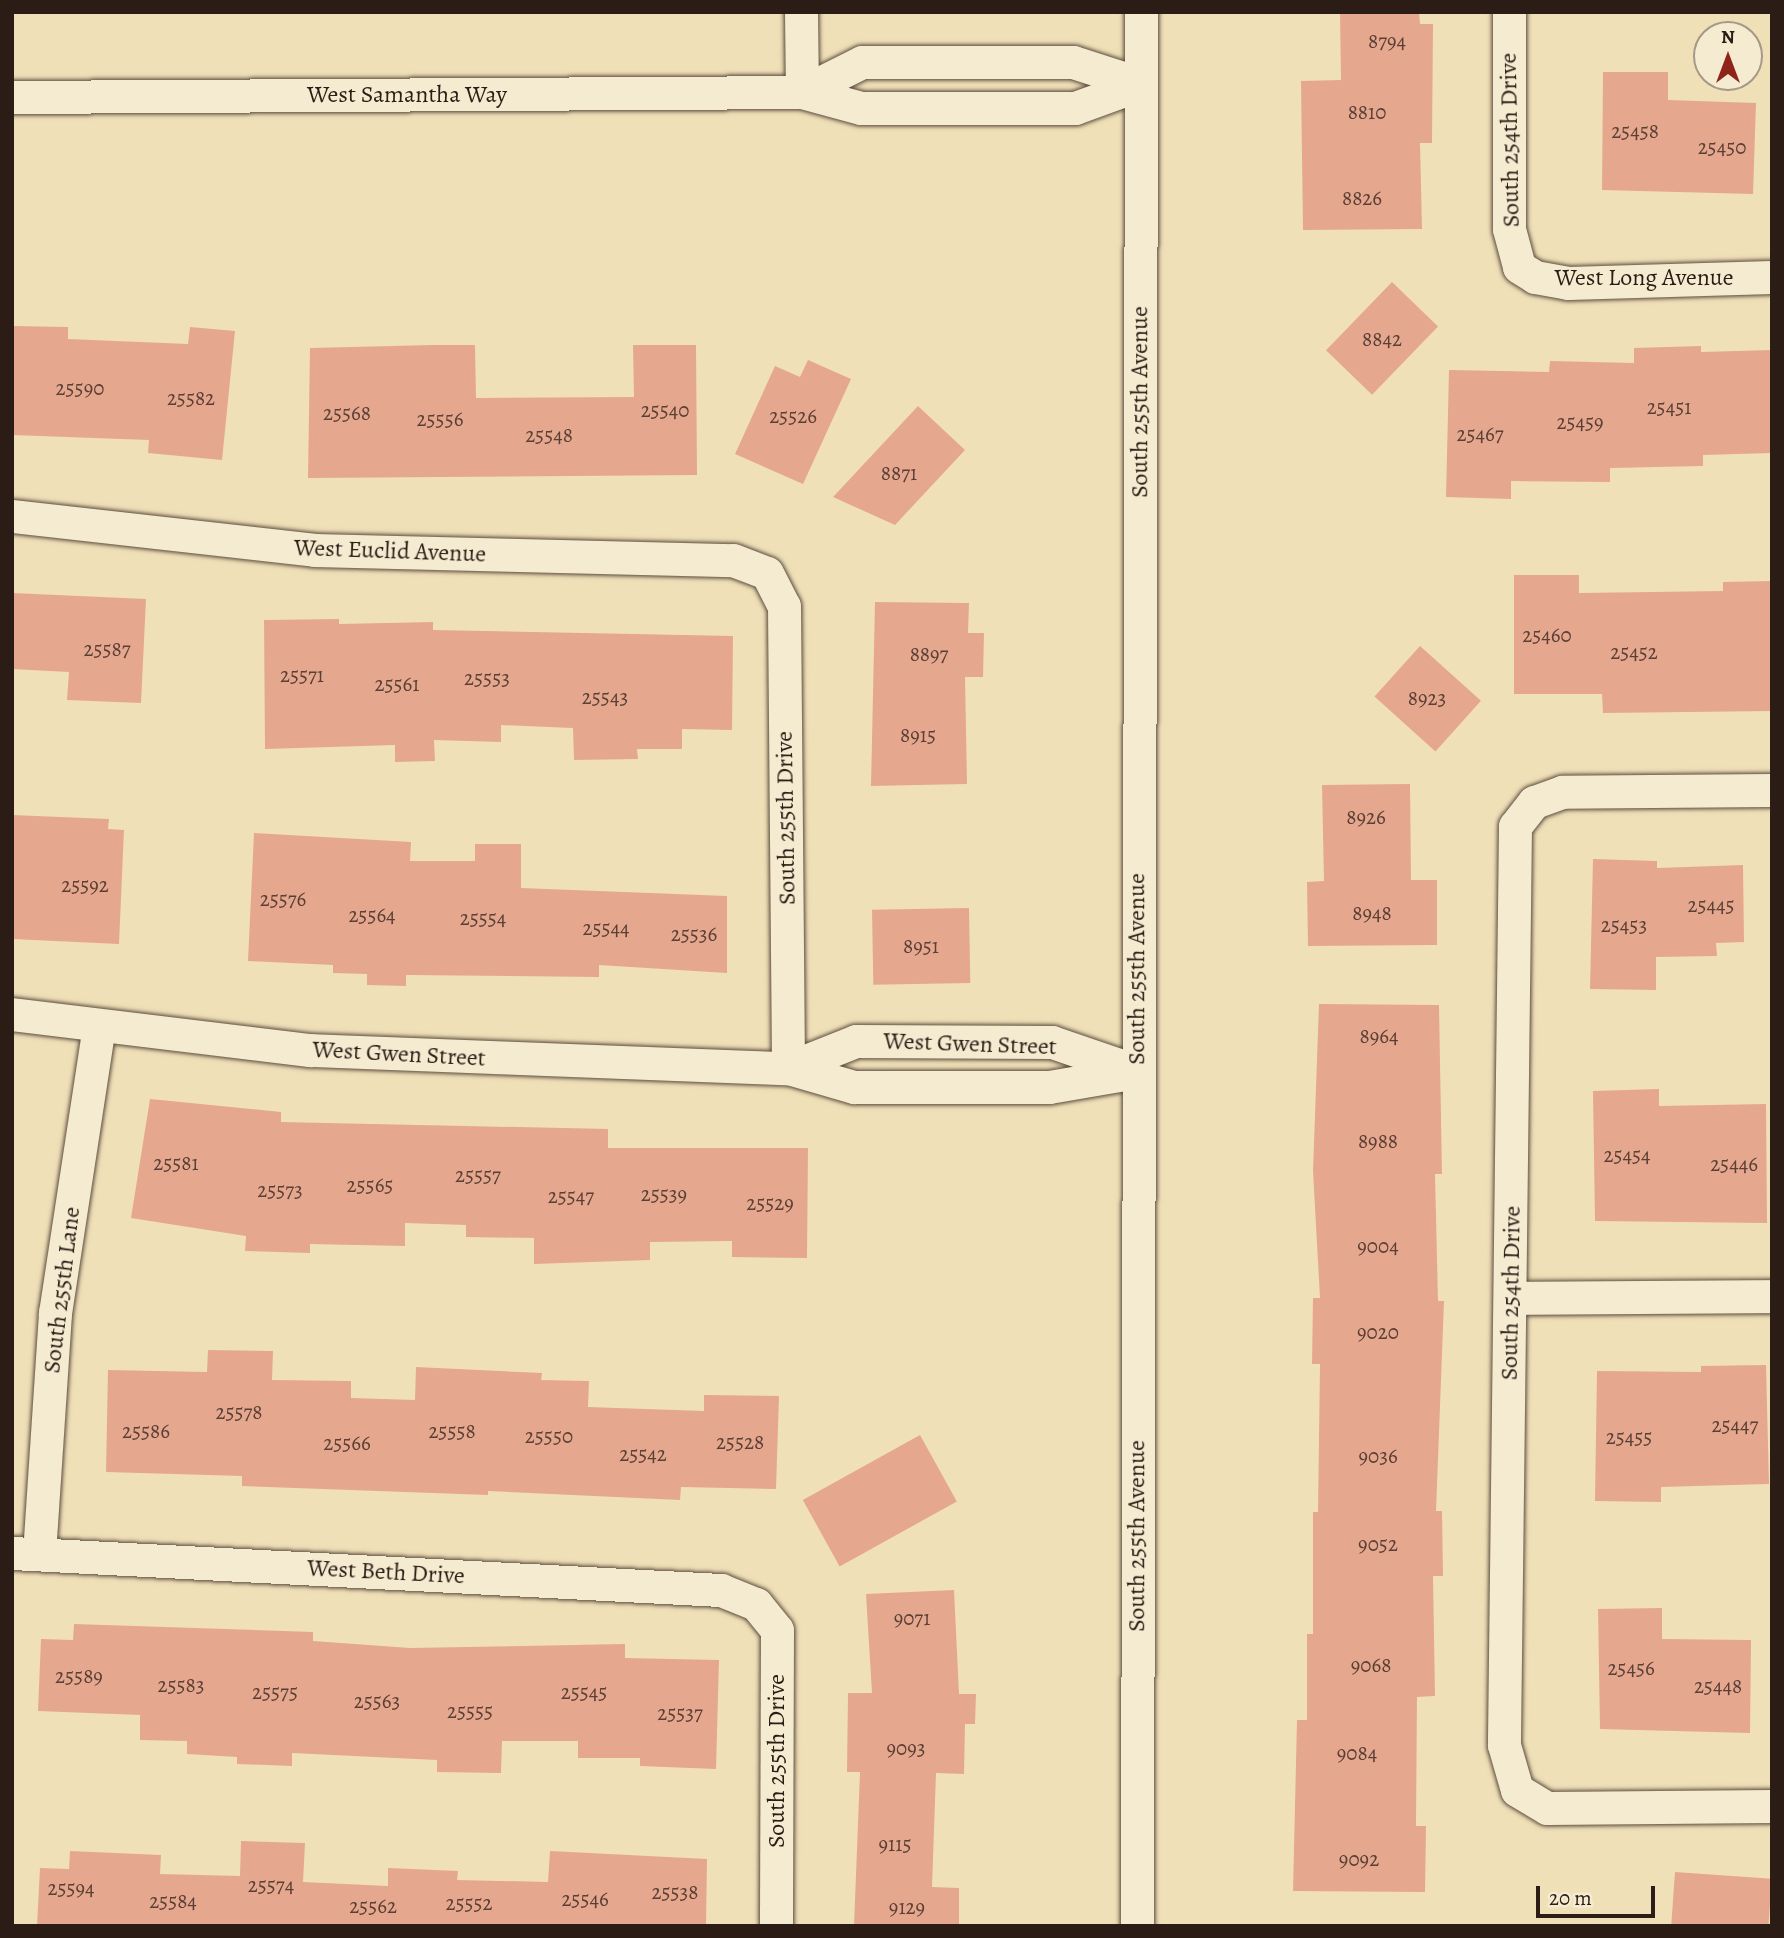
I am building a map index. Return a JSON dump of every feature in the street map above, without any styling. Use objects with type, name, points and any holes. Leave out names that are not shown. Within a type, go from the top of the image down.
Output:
[{"type":"street","points":[[801,12],[802,92]]},
{"type":"street","name":"South 255th Avenue","points":[[1137,1926],[1141,12]]},
{"type":"street","name":"South 254th Drive","points":[[1509,12],[1509,229],[1519,267]]},
{"type":"street","points":[[802,92],[862,62],[1073,62],[1141,83]]},
{"type":"street","points":[[802,92],[861,108],[1075,108],[1141,83]]},
{"type":"street","name":"West Samantha Way","points":[[12,97],[802,92]]},
{"type":"street","name":"West Long Avenue","points":[[1519,267],[1535,277],[1568,283],[1772,277]]},
{"type":"street","name":"West Euclid Avenue","points":[[12,516],[314,550],[733,560],[767,573]]},
{"type":"street","name":"South 255th Drive","points":[[767,573],[783,606],[788,1068]]},
{"type":"street","name":"South 254th Drive","points":[[1772,790],[1562,792],[1534,802],[1515,826],[1504,1745],[1517,1790],[1547,1808],[1772,1806]]},
{"type":"street","name":"West Gwen Street","points":[[12,1014],[99,1027],[310,1051],[788,1068],[854,1087],[1049,1087],[1137,1072]]},
{"type":"street","name":"South 255th Lane","points":[[25,1553],[55,1313],[99,1027]]},
{"type":"street","name":"West Gwen Street","points":[[788,1068],[856,1041],[1038,1042],[1137,1072]]},
{"type":"street","points":[[1511,1298],[1772,1296]]},
{"type":"street","name":"West Beth Drive","points":[[25,1553],[721,1590],[757,1604]]},
{"type":"street","name":"South 255th Drive","points":[[757,1604],[778,1630],[776,1926]]},
{"type":"building","points":[[1340,12],[1419,12],[1420,24],[1433,24],[1432,143],[1420,143],[1422,229],[1303,230],[1301,81],[1341,80]]},
{"type":"building","points":[[1603,72],[1668,72],[1668,100],[1756,103],[1753,194],[1602,190]]},
{"type":"building","points":[[1392,282],[1438,326],[1372,395],[1326,350]]},
{"type":"building","points":[[12,326],[68,327],[68,339],[188,344],[190,327],[235,331],[222,460],[148,453],[149,440],[12,435]]},
{"type":"building","points":[[475,345],[476,398],[634,397],[633,345],[696,345],[697,475],[308,478],[310,348]]},
{"type":"building","points":[[1701,346],[1701,352],[1772,350],[1772,453],[1703,455],[1703,466],[1610,468],[1610,482],[1511,481],[1511,499],[1446,497],[1449,370],[1549,372],[1550,361],[1634,363],[1634,348]]},
{"type":"building","points":[[808,360],[851,379],[803,484],[735,454],[775,366],[800,377]]},
{"type":"building","points":[[918,406],[965,450],[895,525],[833,497]]},
{"type":"building","points":[[1514,575],[1579,575],[1579,593],[1723,591],[1723,582],[1772,581],[1772,711],[1603,713],[1602,694],[1514,694]]},
{"type":"building","points":[[12,593],[146,599],[141,703],[67,700],[69,672],[12,669]]},
{"type":"building","points":[[875,602],[969,603],[968,633],[984,633],[983,677],[965,677],[967,784],[871,786]]},
{"type":"building","points":[[339,619],[339,624],[433,622],[433,630],[733,636],[732,730],[682,729],[682,749],[637,749],[638,759],[574,760],[573,728],[501,725],[501,742],[434,740],[435,761],[395,762],[395,745],[265,749],[264,620]]},
{"type":"building","points":[[1420,646],[1481,701],[1435,751],[1374,697]]},
{"type":"building","points":[[1410,784],[1411,880],[1437,880],[1437,945],[1308,946],[1307,882],[1324,881],[1322,785]]},
{"type":"building","points":[[12,815],[109,819],[108,829],[124,830],[119,944],[12,939]]},
{"type":"building","points":[[254,833],[411,842],[410,861],[475,861],[475,844],[521,844],[521,888],[727,896],[727,973],[599,965],[599,977],[406,975],[406,986],[367,985],[367,974],[333,973],[333,965],[248,961]]},
{"type":"building","points":[[1593,859],[1657,861],[1657,868],[1743,865],[1744,942],[1716,943],[1717,956],[1656,957],[1656,990],[1590,989]]},
{"type":"building","points":[[969,908],[970,983],[873,985],[872,910]]},
{"type":"building","points":[[1319,1004],[1439,1005],[1442,1174],[1435,1174],[1438,1301],[1444,1301],[1436,1511],[1442,1511],[1443,1576],[1433,1576],[1435,1696],[1417,1697],[1416,1826],[1426,1826],[1425,1892],[1293,1891],[1297,1720],[1307,1720],[1307,1634],[1313,1634],[1313,1512],[1318,1512],[1320,1364],[1312,1364],[1313,1298],[1320,1298],[1313,1171]]},
{"type":"building","points":[[1659,1089],[1659,1106],[1766,1104],[1767,1223],[1595,1221],[1593,1091]]},
{"type":"building","points":[[150,1099],[281,1112],[281,1122],[608,1129],[608,1148],[808,1148],[807,1258],[732,1257],[732,1241],[650,1242],[650,1260],[534,1264],[534,1238],[466,1237],[466,1225],[405,1223],[405,1246],[310,1244],[310,1253],[245,1251],[246,1236],[131,1218]]},
{"type":"building","points":[[208,1350],[273,1351],[272,1380],[351,1381],[351,1398],[415,1400],[416,1367],[542,1373],[541,1380],[589,1381],[588,1407],[704,1411],[704,1395],[779,1396],[776,1489],[681,1487],[680,1500],[488,1491],[488,1495],[242,1486],[242,1476],[106,1472],[108,1370],[207,1372]]},
{"type":"building","points":[[1766,1365],[1769,1484],[1661,1487],[1661,1502],[1595,1501],[1597,1371],[1701,1372],[1701,1366]]},
{"type":"building","points":[[920,1435],[957,1501],[840,1566],[803,1500]]},
{"type":"building","points":[[954,1590],[959,1694],[976,1694],[975,1724],[965,1724],[964,1774],[936,1773],[932,1887],[959,1888],[959,1926],[854,1926],[860,1772],[847,1772],[848,1693],[872,1693],[866,1594]]},
{"type":"building","points":[[1662,1608],[1662,1639],[1751,1640],[1750,1733],[1600,1729],[1598,1609]]},
{"type":"building","points":[[74,1624],[313,1632],[313,1641],[410,1648],[625,1644],[625,1658],[719,1660],[716,1769],[640,1766],[640,1758],[578,1758],[578,1741],[502,1741],[501,1773],[437,1772],[437,1760],[292,1753],[292,1766],[237,1764],[237,1757],[187,1754],[187,1741],[140,1740],[140,1715],[38,1711],[41,1639],[73,1640]]},
{"type":"building","points":[[241,1841],[305,1843],[303,1882],[388,1886],[388,1868],[458,1871],[457,1880],[548,1882],[550,1851],[707,1859],[706,1926],[37,1926],[40,1868],[69,1869],[70,1851],[161,1855],[160,1874],[240,1876]]},
{"type":"building","points":[[1675,1872],[1772,1879],[1768,1926],[1671,1926]]}]
